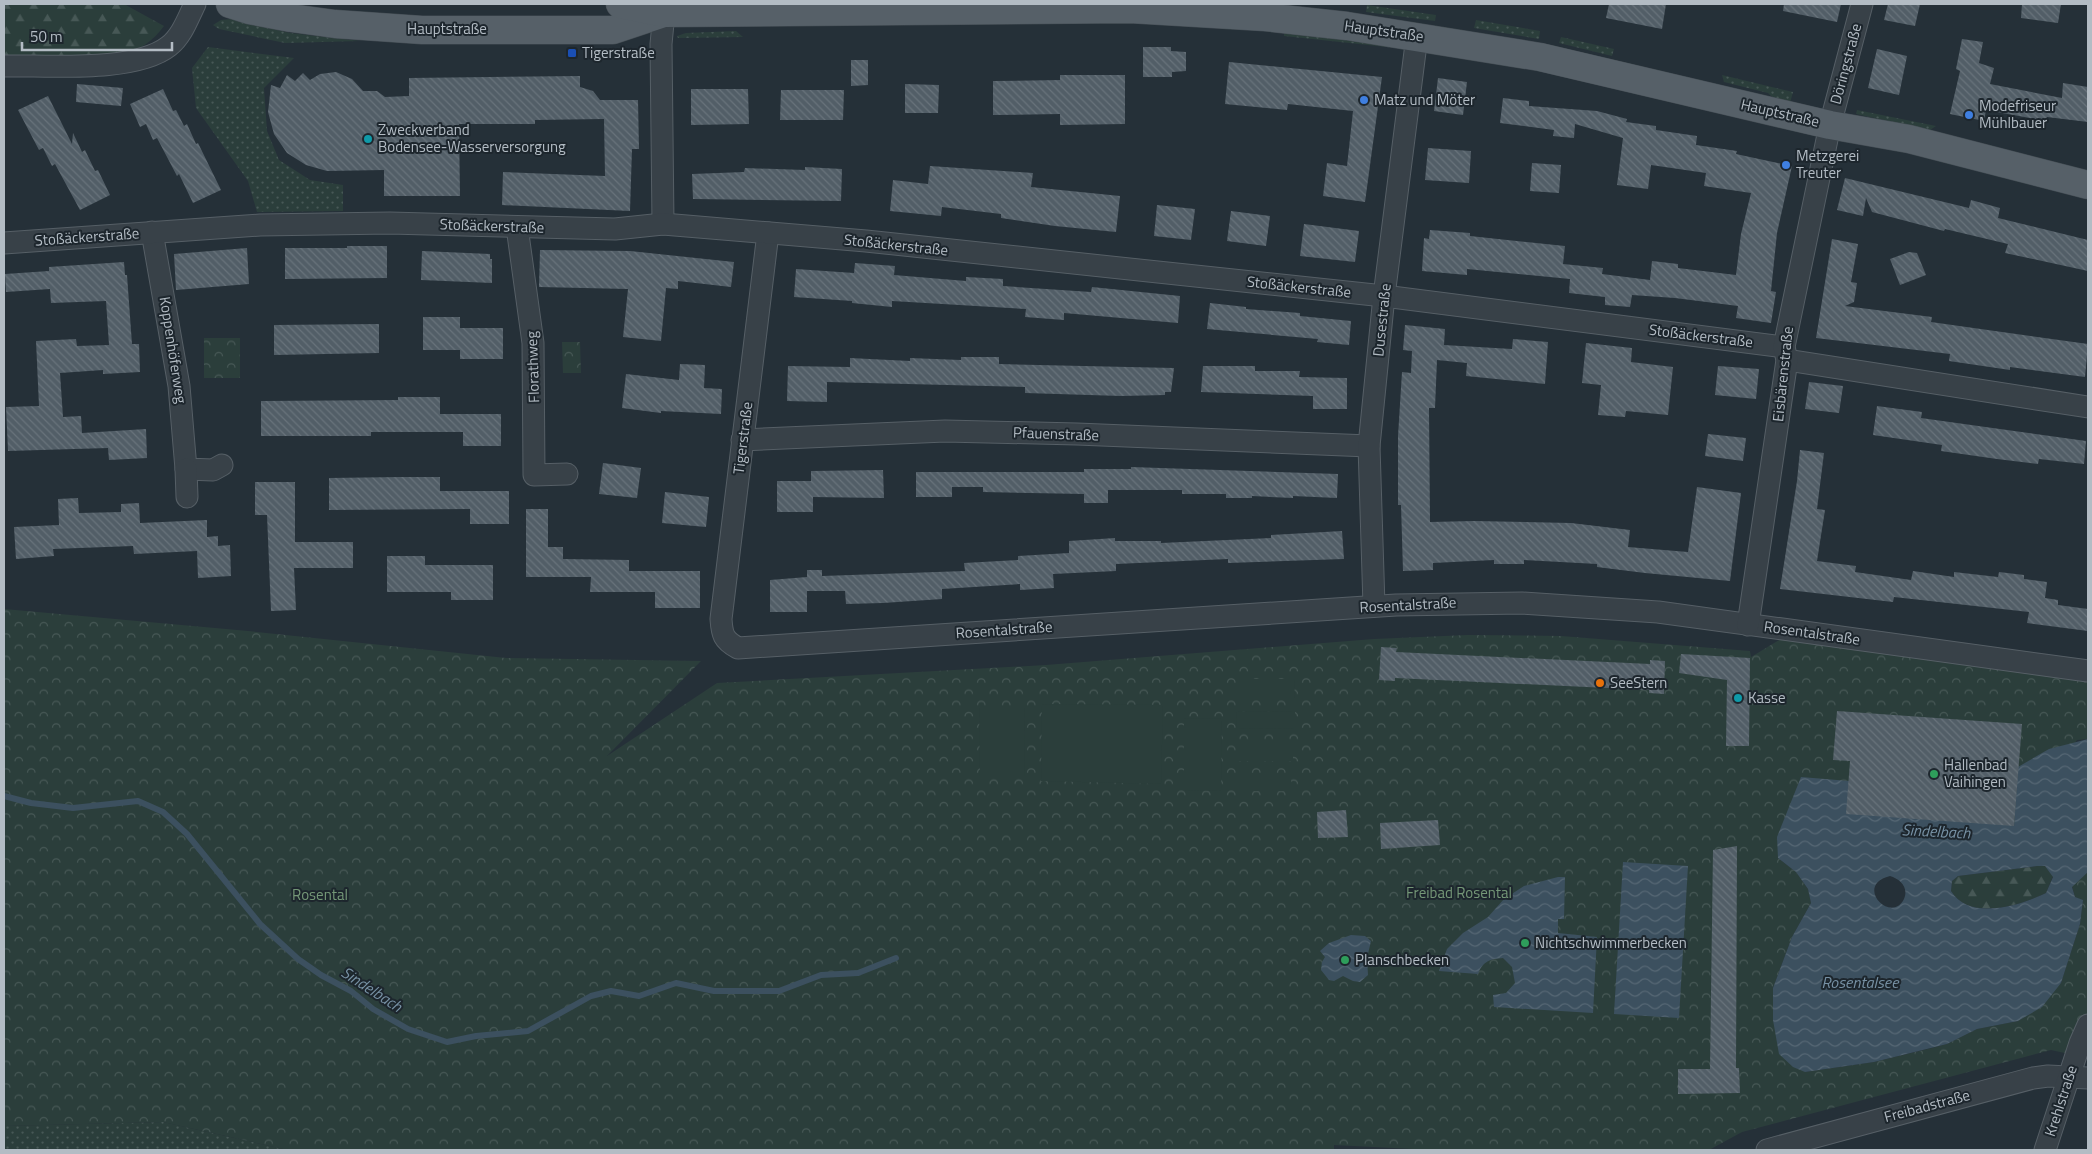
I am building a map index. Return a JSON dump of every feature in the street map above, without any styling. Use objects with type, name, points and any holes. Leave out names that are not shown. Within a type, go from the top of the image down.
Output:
[{"type":"main road","name":"Hauptstraße","points":[[230,4],[249,10],[289,11],[335,24],[422,30],[613,30],[664,13]]},
{"type":"main road","name":"Hauptstraße","points":[[620,4],[664,13],[1074,6],[1170,10],[1265,17],[1417,36],[1540,57],[1830,125],[1908,139],[2088,185]]},
{"type":"street","points":[[4,66],[113,64],[132,61],[169,46],[179,35],[194,4]]},
{"type":"street","name":"Döringstraße","points":[[1830,125],[1862,4]]},
{"type":"street","points":[[663,224],[661,44],[664,13]]},
{"type":"street","name":"Dusestraße","points":[[1374,606],[1369,446],[1384,296],[1417,36]]},
{"type":"street","name":"Eisbärenstraße","points":[[1748,624],[1786,354],[1830,125]]},
{"type":"street","name":"Stoßäckerstraße","points":[[4,243],[243,226],[390,222],[517,227],[615,228],[663,224],[768,232],[1384,296],[1786,354],[2088,407]]},
{"type":"street","name":"Florathweg","points":[[517,227],[533,343],[534,475],[567,474]]},
{"type":"street","name":"Koppenhöferweg","points":[[152,232],[179,386],[187,497]]},
{"type":"street","name":"Tigerstraße","points":[[727,642],[722,635],[721,618],[768,232]]},
{"type":"street","name":"Pfauenstraße","points":[[742,440],[945,431],[1077,434],[1369,446]]},
{"type":"street","points":[[186,469],[213,470],[222,465]]},
{"type":"street","name":"Rosentalstraße","points":[[727,642],[738,648],[1374,606],[1473,602],[1560,605],[1658,612],[2088,672]]},
{"type":"street","name":"Krehlstraße","points":[[2046,1150],[2079,1077],[2080,1043],[2088,1025]]},
{"type":"street","name":"Freibadstraße","points":[[1767,1150],[2033,1078],[2048,1076],[2079,1077]]},
{"type":"green space","points":[[4,4],[124,4],[164,26],[146,44],[125,56],[4,59]]},
{"type":"green space","points":[[1367,5],[1436,15],[1435,21],[1366,12]]},
{"type":"green space","points":[[231,19],[290,33],[360,41],[285,43],[219,29],[213,25],[221,20]]},
{"type":"green space","points":[[1476,20],[1540,31],[1539,39],[1474,28]]},
{"type":"green space","points":[[736,31],[743,37],[678,38],[677,36],[686,33]]},
{"type":"green space","points":[[1284,31],[1396,42],[1396,48],[1284,36]]},
{"type":"green space","points":[[1561,37],[1614,49],[1612,56],[1559,43]]},
{"type":"green space","points":[[208,47],[294,58],[264,88],[267,131],[279,160],[310,180],[343,185],[343,211],[257,212],[248,181],[196,108],[192,68]]},
{"type":"green space","points":[[1722,75],[1793,92],[1790,103],[1775,100],[1768,93],[1724,82]]},
{"type":"green space","points":[[1857,110],[1936,126],[1930,130],[1856,114]]},
{"type":"green space","points":[[204,338],[240,338],[240,378],[204,378]]},
{"type":"green space","points":[[562,342],[580,342],[581,373],[563,373]]},
{"type":"green space","points":[[4,609],[248,631],[506,658],[701,661],[607,756],[717,683],[1046,665],[1374,639],[1468,635],[1561,636],[1750,651],[1751,657],[1784,637],[2088,679],[2088,739],[2077,740],[2014,826],[1778,858],[1796,872],[1808,889],[1811,903],[1792,937],[1773,988],[1773,1020],[1805,1072],[1874,1062],[1947,1044],[1977,1029],[2018,1021],[2061,983],[2080,924],[2083,901],[2075,897],[2072,886],[2088,872],[2088,1058],[2051,1050],[1742,1132],[1709,1150],[1433,1150],[1334,1145],[1334,1150],[288,1150],[163,1122],[4,1126]]},
{"type":"green space","points":[[1237,679],[1294,679],[1295,698],[1237,698]]},
{"type":"green space","points":[[1042,704],[1163,705],[1161,784],[1041,781]]},
{"type":"green space","points":[[979,706],[1025,706],[1024,778],[980,778]]},
{"type":"green space","points":[[1295,711],[1295,728],[1237,729],[1236,712]]},
{"type":"green space","points":[[1184,718],[1222,719],[1221,791],[1184,790]]},
{"type":"green space","points":[[1236,744],[1293,744],[1293,761],[1236,761]]},
{"type":"green space","points":[[1236,774],[1291,774],[1291,791],[1236,791]]},
{"type":"green space","points":[[2045,866],[2053,876],[2046,893],[2010,906],[1983,908],[1970,906],[1951,891],[1952,881],[1958,876]]},
{"type":"green space","points":[[163,1122],[288,1150],[4,1150],[4,1126]]},
{"type":"water","name":"Rosentalsee","points":[[2088,739],[2088,872],[2072,887],[2075,897],[2083,900],[2080,924],[2061,983],[2042,1007],[2018,1021],[1977,1029],[1947,1044],[1874,1062],[1805,1072],[1793,1067],[1779,1054],[1773,1020],[1773,988],[1792,937],[1811,903],[1808,889],[1796,872],[1778,858],[1777,837],[1801,777],[1849,781],[2014,826],[2018,767],[2049,749]],"holes":[[[2045,866],[2053,877],[2046,893],[2010,906],[1996,908],[1970,906],[1951,891],[1952,881],[1958,876]],[[1890,876],[1900,881],[1905,891],[1904,899],[1898,906],[1891,908],[1884,906],[1878,901],[1875,894],[1875,887],[1879,881]]]},
{"type":"water","points":[[1623,862],[1688,866],[1679,1018],[1614,1014]]},
{"type":"water","name":"Nichtschwimmerbecken","points":[[1558,877],[1565,877],[1564,919],[1558,919],[1558,933],[1597,937],[1593,1013],[1494,1007],[1493,995],[1506,993],[1515,983],[1512,967],[1503,958],[1488,961],[1482,966],[1478,974],[1439,971],[1447,949],[1463,933],[1488,917],[1504,899],[1524,886]]},
{"type":"water","name":"Planschbecken","points":[[1351,935],[1365,936],[1371,941],[1367,958],[1368,975],[1360,982],[1343,976],[1334,981],[1329,980],[1321,970],[1325,957],[1320,951],[1329,943]]},
{"type":"building","points":[[1609,4],[1666,4],[1662,29],[1606,18]]},
{"type":"building","points":[[1784,4],[1841,4],[1837,22],[1783,11]]},
{"type":"building","points":[[1888,4],[1920,4],[1915,26],[1884,20]]},
{"type":"building","points":[[2022,4],[2061,4],[2058,23],[2021,18]]},
{"type":"building","points":[[1962,39],[1983,42],[1979,63],[1994,68],[1990,84],[2062,98],[2063,83],[2088,87],[2088,122],[2047,117],[2046,121],[1986,110],[1984,121],[1950,114],[1960,71],[1956,69]]},
{"type":"building","points":[[1143,47],[1171,47],[1171,51],[1186,52],[1186,71],[1172,72],[1172,77],[1143,77]]},
{"type":"building","points":[[1877,49],[1907,56],[1899,95],[1868,88]]},
{"type":"building","points":[[851,60],[868,60],[868,85],[851,86]]},
{"type":"building","points":[[1229,62],[1382,77],[1365,202],[1323,196],[1327,163],[1347,166],[1353,111],[1288,104],[1287,110],[1225,104]]},
{"type":"building","name":"Zweckverband Bodensee-Wasserversorgung","points":[[336,72],[352,79],[363,91],[377,91],[385,97],[409,96],[409,78],[580,76],[580,87],[593,91],[600,100],[638,100],[639,149],[632,149],[630,211],[502,205],[503,172],[605,176],[604,119],[535,120],[535,124],[459,124],[460,196],[384,196],[384,170],[327,171],[306,165],[287,153],[274,134],[268,112],[271,85],[280,88],[287,75],[295,81],[303,73],[310,80],[320,74]]},
{"type":"building","points":[[1060,75],[1125,75],[1125,124],[1060,125],[1060,114],[993,115],[993,81],[1060,80]]},
{"type":"building","points":[[1438,78],[1467,82],[1463,115],[1434,111]]},
{"type":"building","points":[[77,84],[123,88],[121,106],[76,102]]},
{"type":"building","points":[[905,84],[939,85],[938,113],[905,113]]},
{"type":"building","points":[[163,89],[173,111],[176,110],[184,126],[187,124],[196,144],[198,143],[221,190],[193,203],[179,174],[177,176],[157,138],[153,140],[146,124],[140,127],[130,104]]},
{"type":"building","points":[[691,89],[748,89],[749,124],[691,125]]},
{"type":"building","points":[[781,90],[844,90],[843,120],[780,120]]},
{"type":"building","points":[[48,96],[72,144],[73,133],[82,152],[85,150],[95,171],[98,170],[110,195],[80,210],[55,164],[52,166],[43,148],[39,150],[18,110]]},
{"type":"building","points":[[1503,98],[1529,101],[1529,106],[1597,111],[1627,119],[1626,122],[1656,126],[1656,130],[1697,136],[1696,145],[1737,151],[1736,154],[1792,166],[1777,233],[1771,291],[1776,292],[1771,323],[1736,318],[1738,306],[1675,298],[1632,295],[1630,307],[1605,305],[1605,297],[1569,293],[1570,279],[1467,269],[1467,275],[1422,271],[1424,238],[1429,239],[1430,230],[1470,233],[1470,236],[1565,246],[1563,264],[1603,268],[1602,274],[1650,280],[1652,261],[1678,264],[1678,268],[1736,275],[1741,234],[1751,193],[1704,186],[1706,173],[1651,165],[1648,189],[1617,185],[1623,138],[1575,124],[1574,138],[1553,136],[1554,130],[1500,123]]},
{"type":"building","points":[[1428,148],[1471,151],[1469,183],[1425,180]]},
{"type":"building","points":[[1532,163],[1561,165],[1559,193],[1530,191]]},
{"type":"building","points":[[930,166],[1033,173],[1031,187],[1120,196],[1116,232],[1055,226],[1001,218],[1001,214],[942,207],[941,216],[890,211],[893,180],[928,184]]},
{"type":"building","points":[[805,167],[842,169],[841,201],[693,199],[692,174],[744,172],[745,168],[805,170]]},
{"type":"building","points":[[1845,178],[1969,208],[1971,200],[2000,208],[1998,218],[2088,240],[2088,271],[2005,253],[2008,244],[1945,229],[1944,231],[1872,212],[1866,198],[1863,216],[1837,210]]},
{"type":"building","points":[[1157,205],[1195,209],[1191,240],[1154,236]]},
{"type":"building","points":[[1231,211],[1270,216],[1266,246],[1227,241]]},
{"type":"building","points":[[1304,224],[1359,231],[1355,262],[1300,256]]},
{"type":"building","points":[[1832,239],[1858,244],[1851,282],[1857,283],[1854,302],[1845,306],[1932,317],[1931,322],[2088,344],[2085,377],[2010,367],[2010,370],[1949,361],[1950,354],[1816,338]]},
{"type":"building","points":[[347,246],[387,246],[387,278],[285,279],[285,248],[347,248]]},
{"type":"building","points":[[247,248],[249,284],[176,290],[174,254]]},
{"type":"building","points":[[540,250],[630,251],[734,262],[731,287],[678,281],[678,289],[666,288],[661,341],[623,337],[628,289],[539,287]]},
{"type":"building","points":[[422,251],[490,254],[490,259],[492,259],[492,283],[421,280]]},
{"type":"building","points":[[1909,252],[1917,253],[1926,275],[1900,285],[1890,259]]},
{"type":"building","points":[[124,262],[125,275],[127,275],[132,344],[139,344],[140,372],[103,374],[103,370],[60,373],[63,417],[81,416],[82,433],[146,429],[147,458],[109,460],[108,448],[8,451],[6,407],[39,406],[36,341],[76,339],[77,346],[109,345],[106,301],[51,303],[50,289],[6,292],[5,274],[49,271],[49,267]]},
{"type":"building","points":[[855,263],[895,266],[894,275],[966,281],[966,277],[1003,279],[1003,286],[1091,292],[1092,287],[1180,296],[1178,323],[1064,313],[1064,320],[1025,317],[1026,309],[892,301],[892,307],[852,303],[852,301],[794,297],[796,269],[854,273]]},
{"type":"building","points":[[1210,303],[1351,321],[1349,345],[1317,342],[1318,339],[1207,329]]},
{"type":"building","points":[[423,317],[460,317],[460,328],[503,328],[503,359],[460,359],[460,350],[423,350]]},
{"type":"building","points":[[379,324],[379,353],[274,355],[274,325]]},
{"type":"building","points":[[1405,325],[1445,329],[1444,345],[1512,349],[1513,339],[1548,342],[1545,384],[1466,376],[1467,363],[1437,360],[1435,408],[1429,408],[1430,522],[1571,523],[1630,530],[1628,547],[1688,552],[1697,487],[1741,493],[1730,581],[1597,567],[1597,564],[1524,560],[1524,564],[1494,564],[1494,560],[1433,563],[1433,570],[1403,571],[1401,505],[1398,505],[1398,436],[1402,372],[1411,373],[1412,351],[1403,350]]},
{"type":"building","points":[[1586,343],[1632,348],[1631,362],[1673,367],[1668,415],[1626,411],[1625,417],[1598,415],[1601,385],[1582,383]]},
{"type":"building","points":[[961,357],[999,357],[999,364],[1174,368],[1171,392],[1165,392],[1165,395],[1121,396],[1025,393],[1025,387],[827,382],[827,402],[787,401],[788,366],[850,367],[850,358],[910,361],[910,358],[961,360]]},
{"type":"building","points":[[680,364],[705,365],[704,388],[722,389],[721,414],[661,411],[661,413],[622,408],[626,374],[679,380]]},
{"type":"building","points":[[1203,366],[1255,366],[1255,371],[1300,371],[1299,377],[1347,378],[1347,409],[1313,409],[1313,396],[1201,392]]},
{"type":"building","points":[[1718,366],[1759,369],[1756,399],[1715,395]]},
{"type":"building","points":[[1809,382],[1843,386],[1839,413],[1805,409]]},
{"type":"building","points":[[398,397],[440,397],[440,414],[501,414],[501,446],[463,446],[463,432],[371,432],[371,436],[261,436],[261,401],[398,400]]},
{"type":"building","points":[[1877,406],[1922,412],[1921,418],[2086,441],[2084,464],[2039,459],[2038,464],[1997,459],[1941,451],[1942,445],[1873,435]]},
{"type":"building","points":[[1708,434],[1746,438],[1743,461],[1705,456]]},
{"type":"building","points":[[1800,450],[1824,453],[1817,509],[1825,510],[1817,561],[1856,566],[1855,572],[1911,580],[1913,571],[1954,577],[1954,572],[1998,577],[1999,572],[2024,575],[2024,579],[2047,582],[2045,598],[2058,600],[2058,605],[2088,609],[2088,631],[2027,623],[2029,612],[1894,597],[1893,602],[1780,589]]},
{"type":"building","points":[[603,463],[641,468],[637,498],[599,494]]},
{"type":"building","points":[[1131,467],[1338,474],[1337,498],[1252,496],[1252,498],[1226,498],[1226,494],[1182,494],[1182,490],[1108,490],[1108,503],[1084,503],[1084,494],[983,492],[983,487],[952,487],[952,497],[916,497],[916,472],[1084,472],[1084,469],[1131,469]]},
{"type":"building","points":[[883,470],[884,498],[813,497],[813,512],[777,512],[777,481],[811,481],[811,471]]},
{"type":"building","points":[[440,477],[440,491],[509,491],[509,524],[470,524],[470,509],[329,510],[329,478]]},
{"type":"building","points":[[255,482],[295,482],[295,542],[353,542],[353,568],[294,568],[296,610],[271,611],[267,515],[255,515]]},
{"type":"building","points":[[665,492],[709,497],[706,527],[662,523]]},
{"type":"building","points":[[78,498],[79,513],[121,512],[121,504],[139,503],[140,523],[207,520],[207,537],[218,536],[218,546],[230,545],[231,576],[198,578],[197,551],[134,554],[133,546],[53,549],[54,556],[16,559],[14,527],[59,525],[58,499]]},
{"type":"building","points":[[526,509],[548,509],[548,547],[563,547],[563,559],[629,560],[629,571],[700,571],[700,608],[655,608],[655,592],[590,592],[591,577],[526,577]]},
{"type":"building","points":[[1342,531],[1344,559],[1228,563],[1228,559],[1116,564],[1116,571],[1053,574],[1054,588],[1020,590],[1020,584],[942,589],[942,599],[883,603],[846,604],[845,591],[807,591],[807,612],[770,612],[770,580],[807,577],[807,570],[822,570],[822,576],[965,571],[964,563],[1018,560],[1018,556],[1069,553],[1069,541],[1115,538],[1115,541],[1161,541],[1161,543],[1271,538],[1271,535]]},
{"type":"building","points":[[387,556],[425,556],[425,565],[493,565],[493,600],[451,600],[451,592],[387,592]]},
{"type":"building","points":[[1381,647],[1397,648],[1396,652],[1650,664],[1650,660],[1665,661],[1664,694],[1649,693],[1649,690],[1395,678],[1395,681],[1379,680]]},
{"type":"building","name":"Kasse","points":[[1681,654],[1750,658],[1749,746],[1726,746],[1727,680],[1679,673]]},
{"type":"building","name":"Hallenbad Vaihingen","points":[[1837,711],[2022,724],[2014,826],[1846,814],[1850,761],[1833,760]]},
{"type":"building","points":[[1346,810],[1348,837],[1318,838],[1317,812]]},
{"type":"building","points":[[1438,820],[1440,845],[1381,849],[1380,823]]},
{"type":"building","points":[[1737,846],[1736,1068],[1739,1068],[1740,1093],[1678,1094],[1678,1069],[1710,1069],[1713,850]]},
{"type":"waterway","name":"Sindelbach","points":[[4,796],[31,803],[73,808],[138,801],[163,812],[187,834],[260,924],[298,959],[321,975],[351,991],[373,1009],[408,1029],[447,1042],[476,1036],[528,1031],[591,996],[611,991],[639,996],[676,983],[714,991],[779,991],[821,975],[858,973],[896,958]]},
{"type":"place","name":"Tigerstraße","points":[[572,53]]},
{"type":"place","name":"Matz und Möter","points":[[1364,100]]},
{"type":"place","name":"Modefriseur Mühlbauer","points":[[1969,115]]},
{"type":"place","name":"Zweckverband Bodensee-Wasserversorgung","points":[[368,139]]},
{"type":"place","name":"Metzgerei Treuter","points":[[1786,165]]},
{"type":"place","name":"SeeStern","points":[[1600,683]]},
{"type":"place","name":"Kasse","points":[[1738,698]]},
{"type":"place","name":"Hallenbad Vaihingen","points":[[1934,774]]},
{"type":"place","name":"Nichtschwimmerbecken","points":[[1525,943]]},
{"type":"place","name":"Planschbecken","points":[[1345,960]]},
{"type":"park label","name":"Freibad Rosental","points":[[1459,893]]},
{"type":"park label","name":"Rosental","points":[[320,895]]}]
